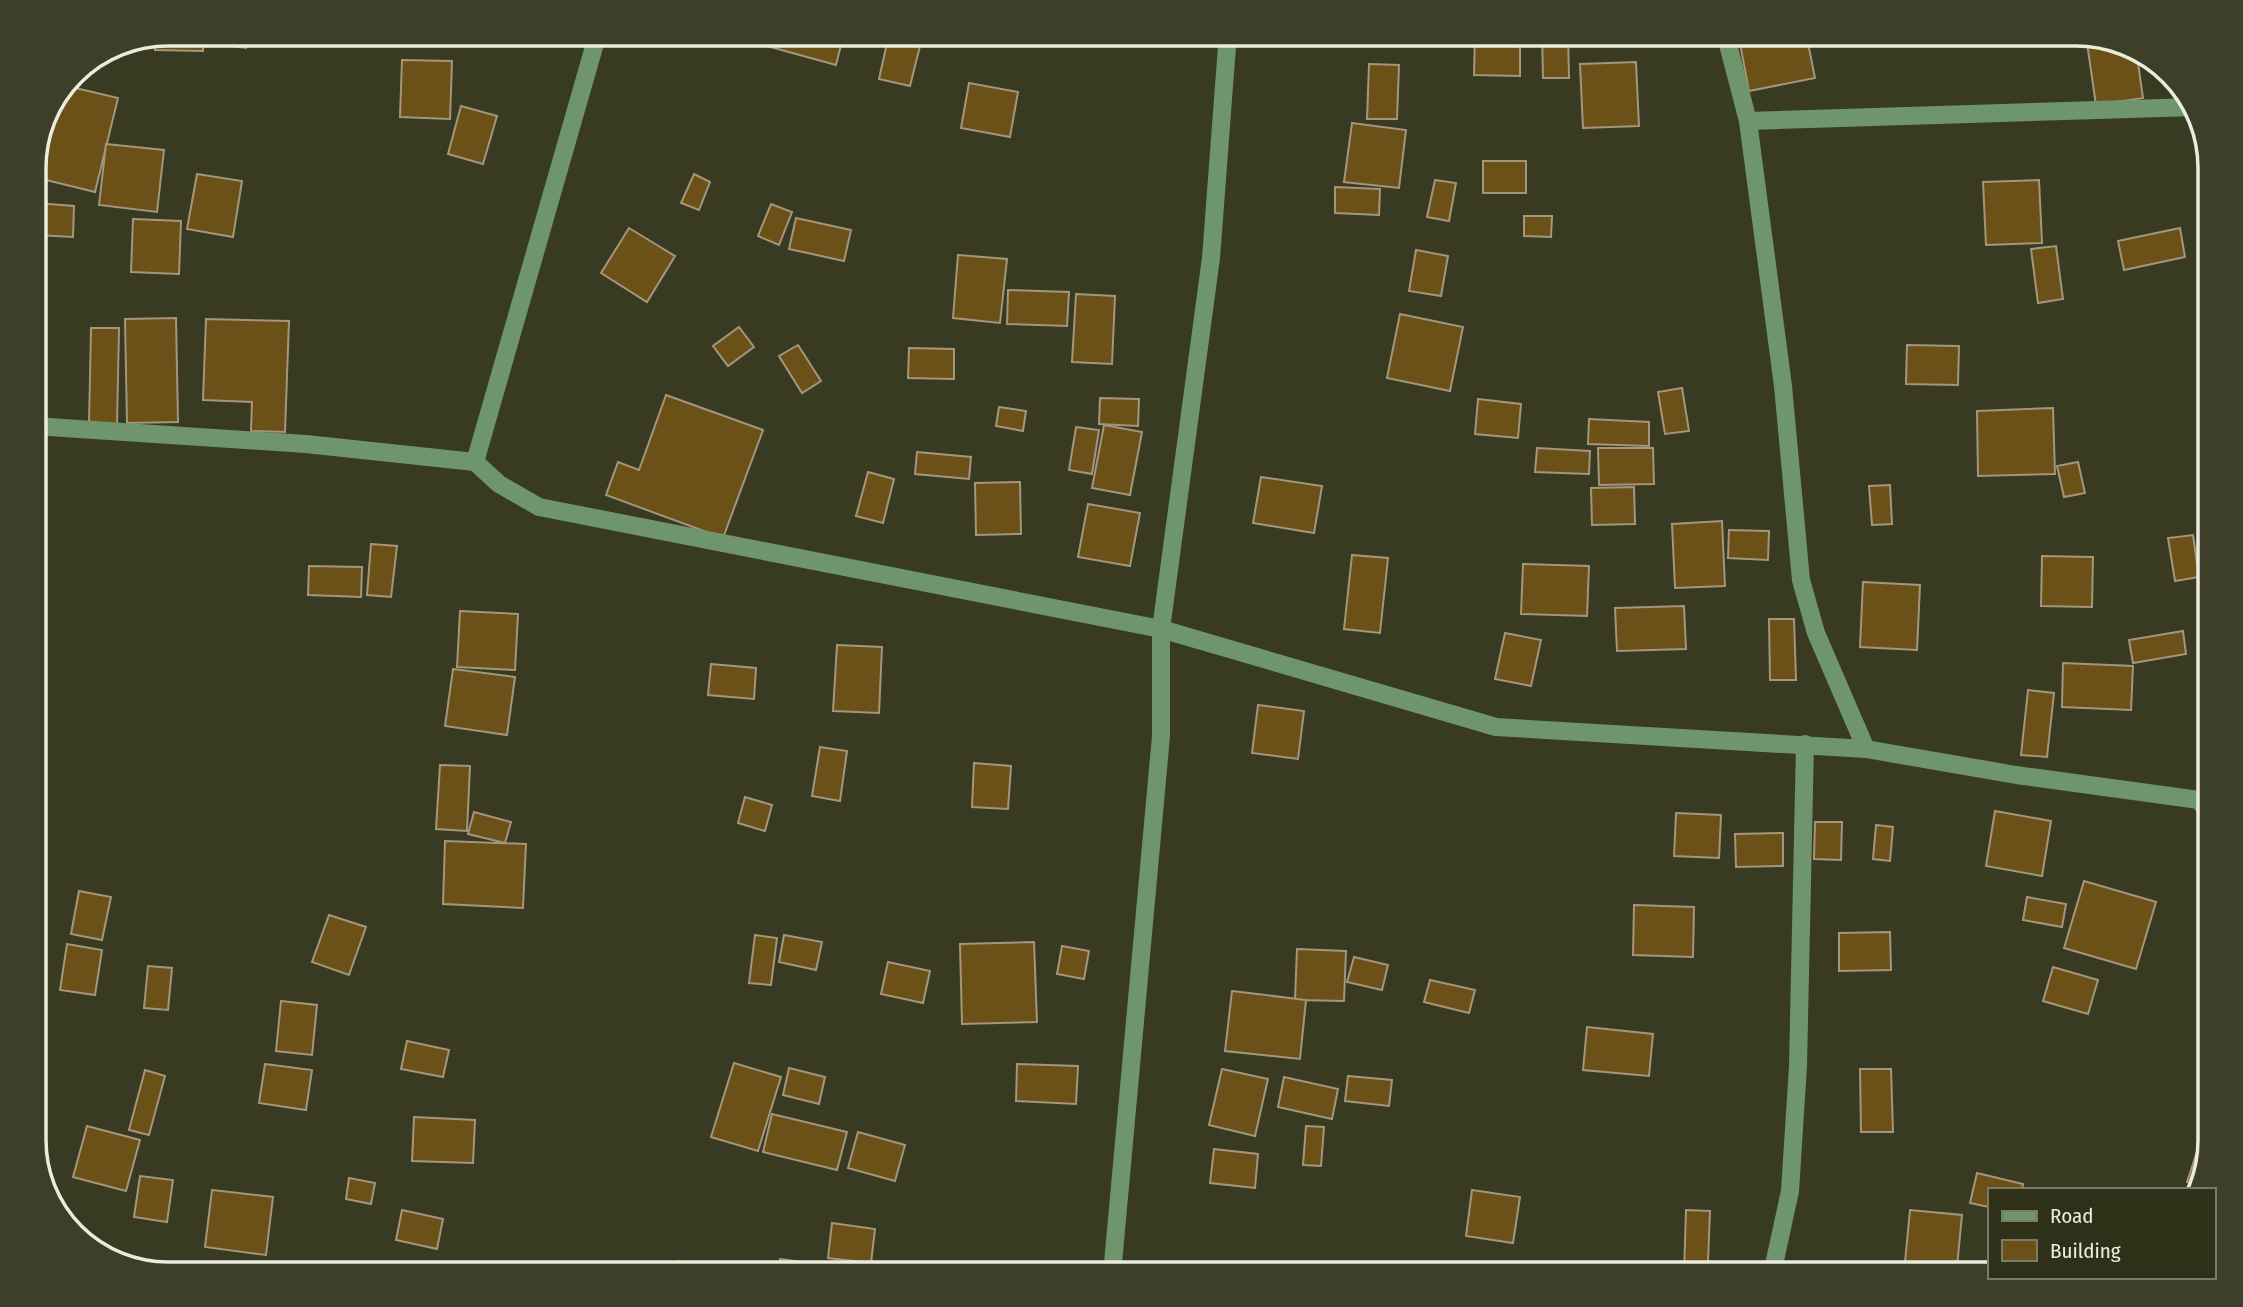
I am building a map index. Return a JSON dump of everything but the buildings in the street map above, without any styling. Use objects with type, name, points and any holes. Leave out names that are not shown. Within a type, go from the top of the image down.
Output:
[{"type":"street","points":[[475,462],[594,46]]},
{"type":"street","points":[[1113,1262],[1161,736],[1161,629],[1212,258],[1227,46]]},
{"type":"street","points":[[1728,46],[1748,121],[1783,386],[1801,580],[1816,633],[1866,749]]},
{"type":"street","points":[[1748,121],[2182,107]]},
{"type":"street","points":[[46,427],[306,444],[475,462],[499,484],[539,507],[1161,629],[1496,727],[1866,749],[2016,775],[2198,798]]},
{"type":"street","points":[[1775,1262],[1790,1191],[1797,1080],[1805,744]]}]
